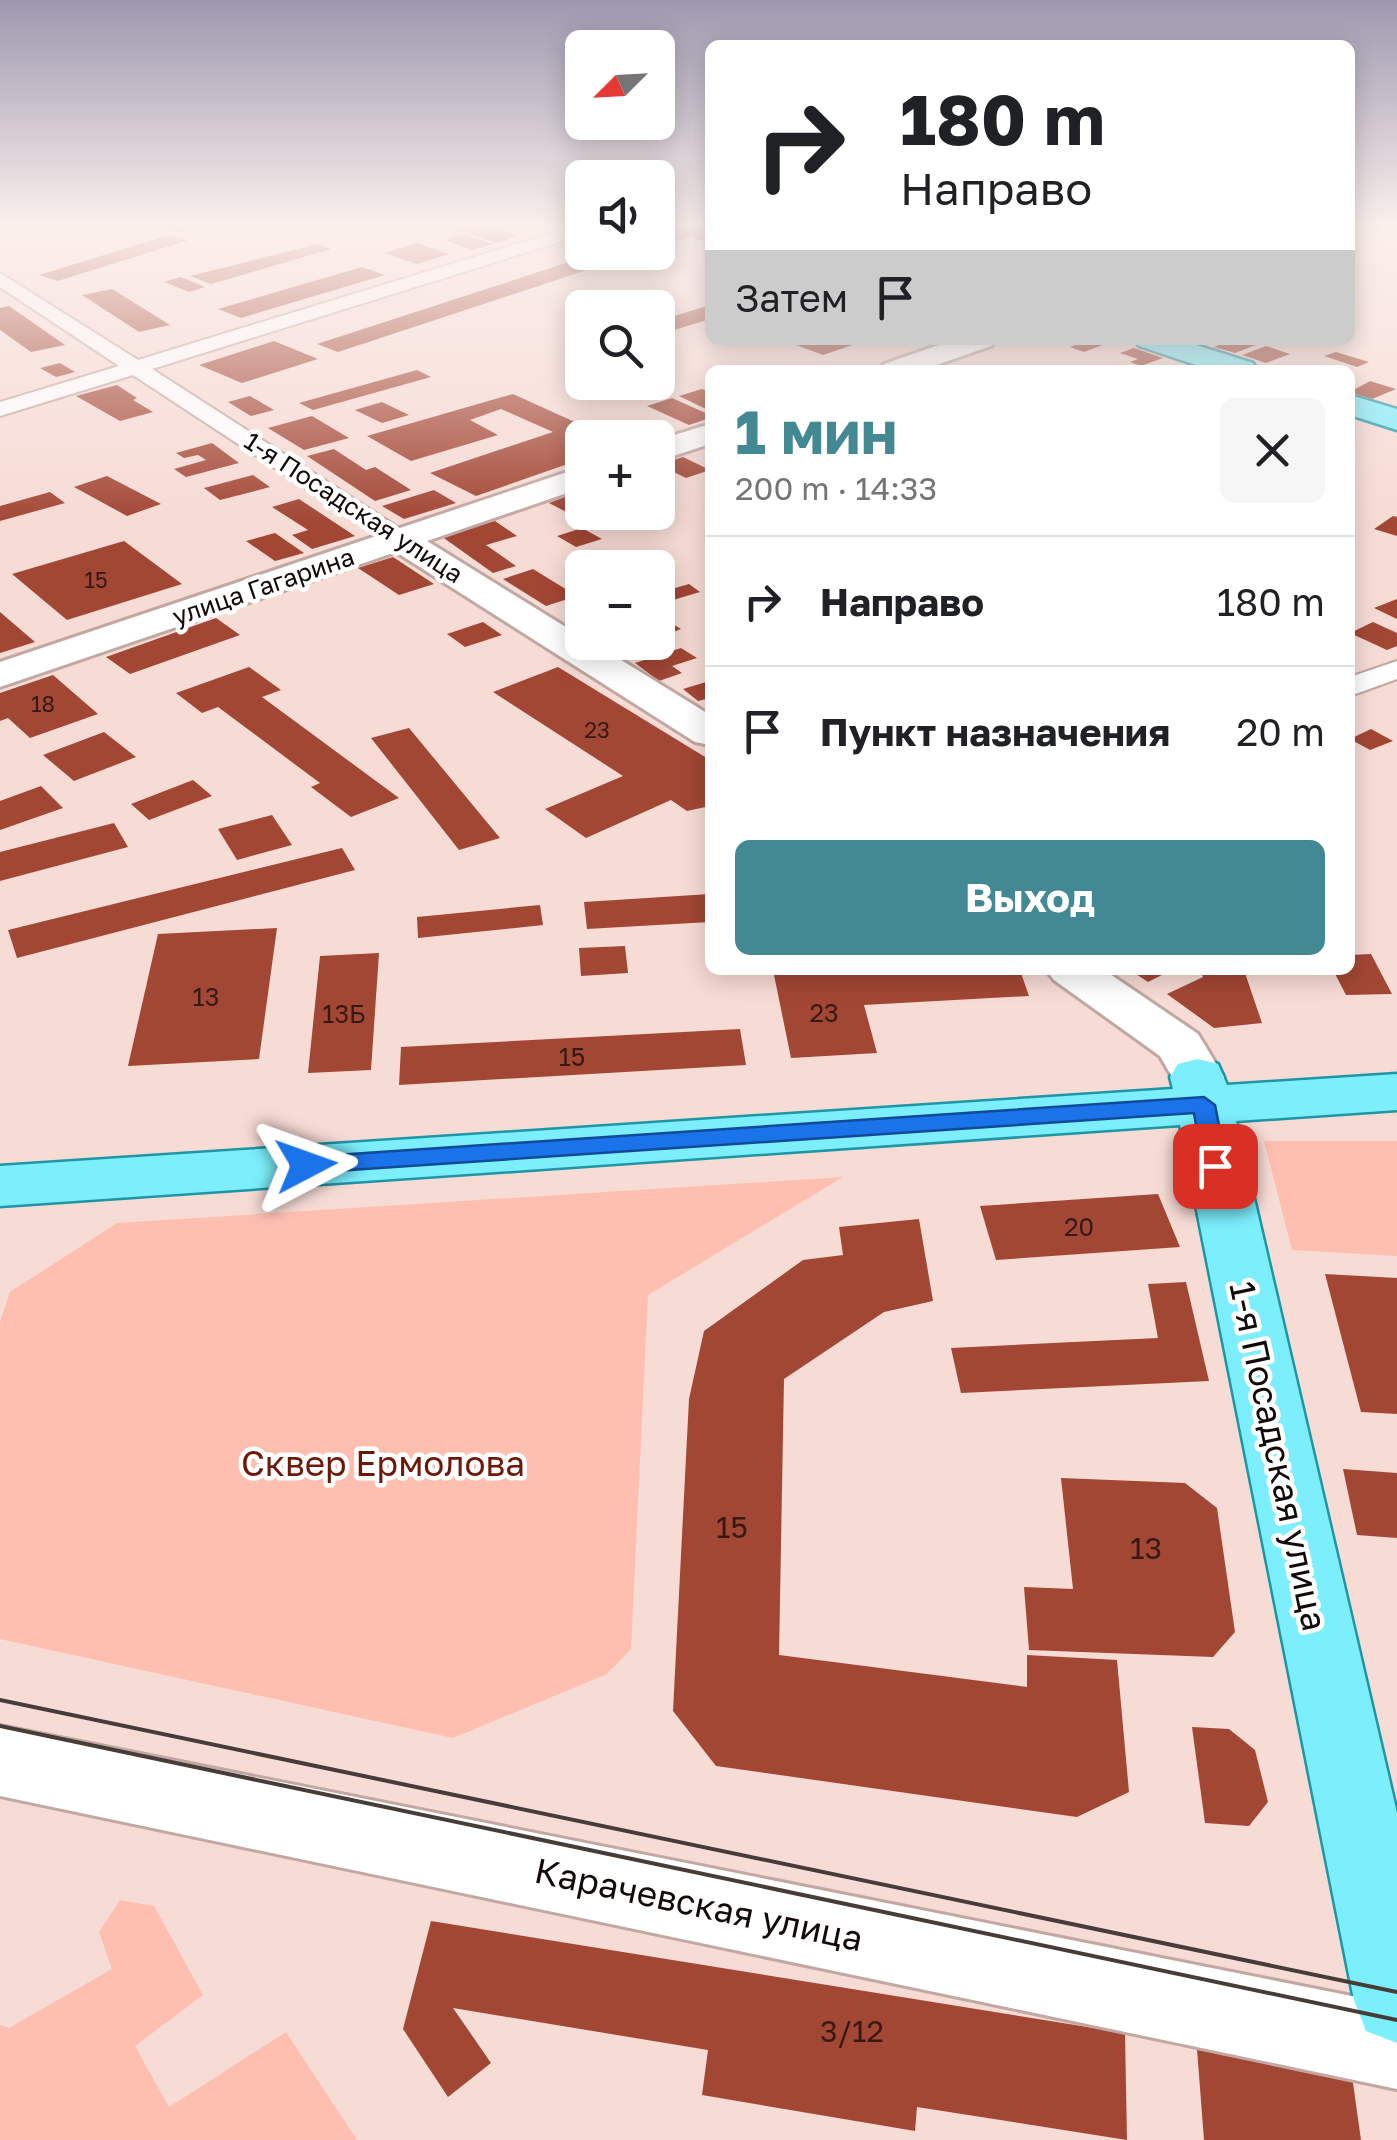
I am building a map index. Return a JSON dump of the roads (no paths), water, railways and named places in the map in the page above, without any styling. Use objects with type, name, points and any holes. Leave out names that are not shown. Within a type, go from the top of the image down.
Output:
[{"type":"main road","points":[[1165,345],[1227,365]]},
{"type":"main road","points":[[1355,407],[1397,420]]},
{"type":"main road","points":[[0,1186],[1201,1091],[1397,1064]]},
{"type":"main road","points":[[0,1154],[1201,1091],[1397,1092]]},
{"type":"main road","name":"1-я Посадская улица","points":[[1201,1091],[1397,2000]]},
{"type":"street","name":"1-я Посадская улица","points":[[69,323],[401,540],[705,730]]},
{"type":"street","points":[[0,409],[276,323]]},
{"type":"street","points":[[908,365],[966,345]]},
{"type":"street","points":[[675,445],[705,435]]},
{"type":"street","name":"улица Гагарина","points":[[0,675],[565,483]]},
{"type":"street","points":[[1355,685],[1397,668]]},
{"type":"street","name":"1-я Посадская улица","points":[[1079,975],[1180,1046],[1201,1091]]},
{"type":"street","name":"Карачевская улица","points":[[0,1761],[1397,2047]]},
{"type":"tram line","points":[[0,1700],[1397,1992]]},
{"type":"tram line","points":[[0,1726],[1397,2020]]},
{"type":"park label","name":"Сквер Ермолова","points":[[383,1463]]}]
